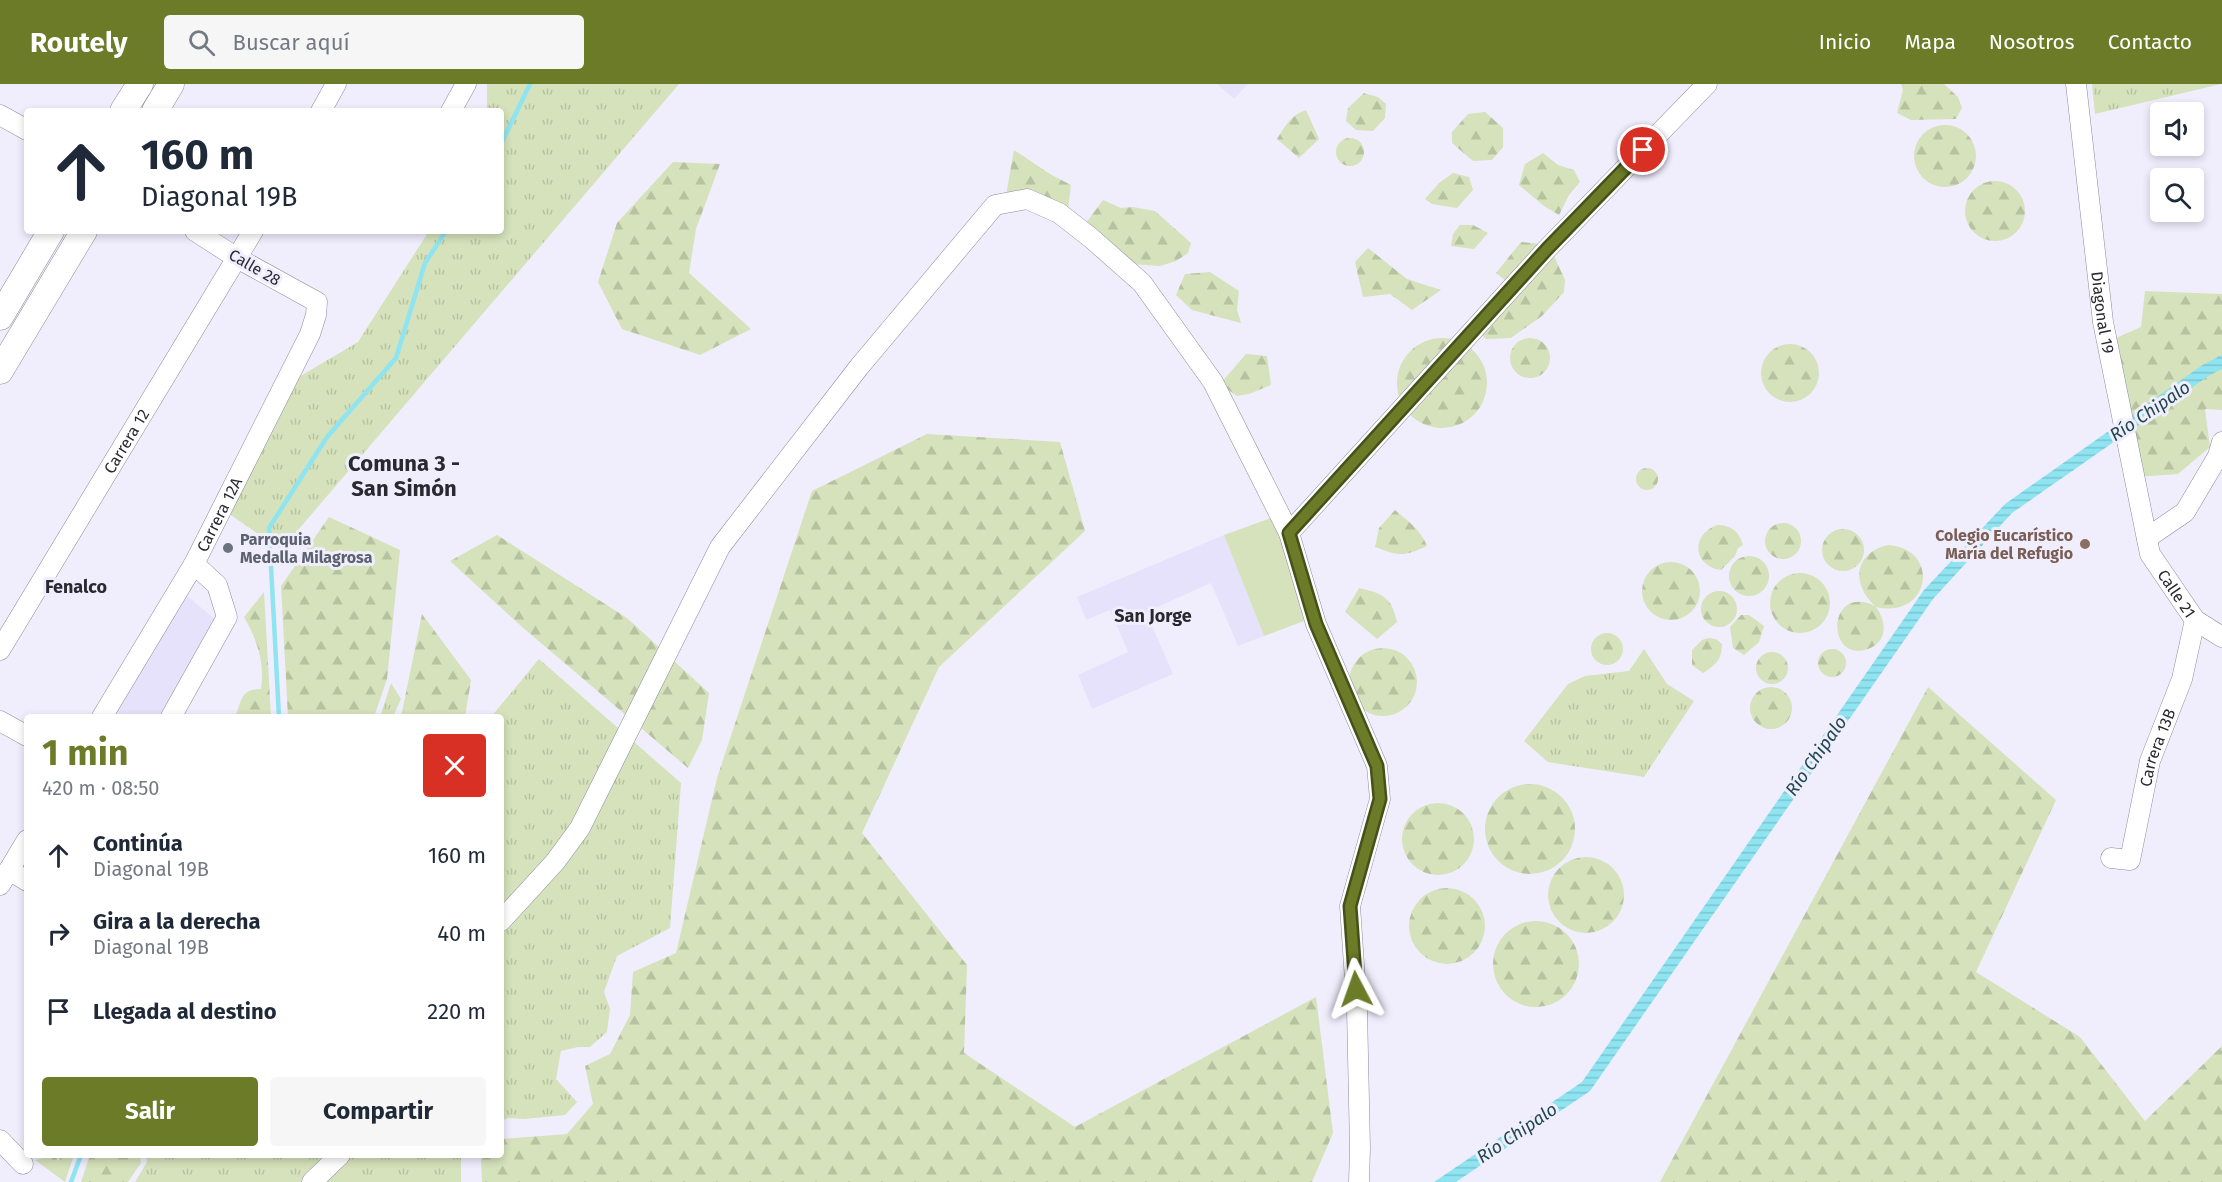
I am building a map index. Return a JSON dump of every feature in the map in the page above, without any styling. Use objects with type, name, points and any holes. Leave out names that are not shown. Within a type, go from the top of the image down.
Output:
[{"type":"main road","points":[[125,108],[140,84]]},
{"type":"main road","points":[[157,108],[171,84]]},
{"type":"main road","points":[[0,317],[49,234]]},
{"type":"main road","points":[[0,371],[82,234]]},
{"type":"street","points":[[323,108],[336,84]]},
{"type":"street","points":[[1289,533],[1547,249],[1707,84]]},
{"type":"street","name":"Diagonal 19","points":[[2076,84],[2103,322],[2147,538]]},
{"type":"street","points":[[452,108],[463,85]]},
{"type":"street","points":[[0,115],[24,128]]},
{"type":"street","points":[[504,918],[555,862],[580,828],[720,547],[859,367],[994,205],[1027,199],[1059,213],[1142,283],[1213,382],[1289,533],[1313,614],[1377,766],[1380,799],[1350,906],[1357,1009],[1359,1182]]},
{"type":"street","name":"Calle 28","points":[[200,234],[237,258],[317,302]]},
{"type":"street","name":"Carrera 12","points":[[0,650],[251,234]]},
{"type":"street","name":"Carrera 12A","points":[[104,714],[194,564],[310,334],[316,315],[317,302]]},
{"type":"street","points":[[2147,538],[2185,512],[2218,456],[2222,442]]},
{"type":"street","name":"Calle 21","points":[[2147,538],[2150,554],[2195,620],[2220,632]]},
{"type":"street","points":[[173,714],[227,617],[218,585],[194,564]]},
{"type":"street","name":"Carrera 13B","points":[[2111,858],[2130,860],[2150,761],[2182,680],[2195,620]]},
{"type":"street","points":[[0,721],[24,734]]},
{"type":"street","points":[[24,845],[4,878],[24,881]]},
{"type":"street","points":[[0,1140],[23,1164]]},
{"type":"street","points":[[312,1182],[337,1158]]},
{"type":"shaded area","points":[[1217,84],[1248,84],[1234,99]]},
{"type":"shaded area","points":[[1224,535],[1264,636],[1238,646],[1211,583],[1146,612],[1173,674],[1092,709],[1078,675],[1128,652],[1110,610],[1086,620],[1077,597]]},
{"type":"shaded area","points":[[185,594],[216,620],[169,714],[114,714]]},
{"type":"green space","points":[[487,84],[679,84],[281,550],[228,513],[287,384],[358,342],[427,234],[504,234],[504,108],[487,108]]},
{"type":"green space","points":[[1901,84],[1944,84],[1958,97],[1962,108],[1956,119],[1911,120],[1897,113],[1903,90]]},
{"type":"green space","points":[[2092,84],[2221,84],[2095,114]]},
{"type":"green space","points":[[1364,93],[1378,97],[1386,104],[1385,118],[1373,131],[1356,130],[1346,121],[1348,108]]},
{"type":"green space","points":[[1306,110],[1319,139],[1299,158],[1277,139],[1292,118]]},
{"type":"green space","points":[[1485,112],[1503,128],[1503,147],[1492,160],[1473,161],[1452,143],[1452,132],[1468,114]]},
{"type":"green space","points":[[1945,125],[1957,127],[1967,134],[1974,144],[1976,156],[1974,168],[1967,178],[1957,185],[1945,187],[1933,185],[1923,178],[1916,168],[1914,156],[1916,144],[1923,134],[1933,127]]},
{"type":"green space","points":[[1350,138],[1360,142],[1364,152],[1360,162],[1350,166],[1340,162],[1336,152],[1340,142]]},
{"type":"green space","points":[[1014,150],[1071,185],[1068,209],[1038,205],[1003,212]]},
{"type":"green space","points":[[1543,153],[1558,165],[1574,170],[1580,182],[1569,195],[1559,215],[1519,185],[1525,164]]},
{"type":"green space","points":[[673,162],[720,164],[696,229],[689,273],[751,329],[700,355],[622,329],[598,282],[617,223]]},
{"type":"green space","points":[[1453,173],[1469,177],[1473,190],[1457,208],[1432,204],[1425,199],[1439,183]]},
{"type":"green space","points":[[1995,181],[2012,186],[2020,194],[2025,211],[2020,228],[2012,236],[1995,241],[1978,236],[1970,228],[1965,211],[1970,194],[1978,186]]},
{"type":"green space","points":[[1103,200],[1121,208],[1133,207],[1155,211],[1191,243],[1188,253],[1176,261],[1160,266],[1132,264],[1086,223]]},
{"type":"green space","points":[[1460,225],[1473,225],[1488,233],[1474,249],[1451,246],[1453,234]]},
{"type":"green space","points":[[1521,242],[1540,244],[1554,256],[1565,280],[1564,292],[1542,316],[1511,338],[1486,339],[1482,335],[1514,287],[1496,273]]},
{"type":"green space","points":[[1368,248],[1407,279],[1441,290],[1412,310],[1390,294],[1363,297],[1355,262]]},
{"type":"green space","points":[[1210,272],[1239,291],[1237,310],[1241,323],[1192,310],[1176,295],[1185,274]]},
{"type":"green space","points":[[2145,291],[2222,294],[2222,410],[2205,409],[2210,447],[2178,474],[2136,477],[2116,338],[2141,327]]},
{"type":"green space","points":[[1442,338],[1459,341],[1474,351],[1484,366],[1487,383],[1484,400],[1474,415],[1459,425],[1442,428],[1425,425],[1410,415],[1400,400],[1397,383],[1400,366],[1410,351],[1425,341]]},
{"type":"green space","points":[[1530,338],[1538,339],[1544,344],[1549,350],[1549,366],[1544,372],[1538,377],[1530,378],[1522,377],[1516,372],[1511,366],[1510,358],[1511,350],[1516,344],[1522,339]]},
{"type":"green space","points":[[1784,344],[1796,344],[1811,352],[1819,367],[1819,379],[1811,394],[1796,402],[1784,402],[1769,394],[1761,379],[1761,367],[1769,352]]},
{"type":"green space","points":[[1246,354],[1267,356],[1271,385],[1237,396],[1220,384]]},
{"type":"green space","points":[[927,434],[1060,442],[1085,531],[939,667],[862,833],[967,965],[964,1053],[1075,1127],[1316,997],[1333,1133],[1312,1182],[482,1182],[481,1160],[483,1158],[504,1158],[504,1139],[567,1134],[593,1104],[585,1066],[610,1054],[630,1015],[633,972],[676,953],[717,778],[812,491]]},
{"type":"green space","points":[[1647,468],[1655,471],[1658,479],[1655,487],[1647,490],[1639,487],[1636,479],[1639,471]]},
{"type":"green space","points":[[1395,510],[1418,530],[1427,546],[1401,554],[1375,547],[1379,528]]},
{"type":"green space","points":[[329,517],[400,550],[387,679],[375,714],[288,714],[281,586]]},
{"type":"green space","points":[[1271,518],[1283,540],[1304,621],[1264,636],[1224,535]]},
{"type":"green space","points":[[1783,523],[1796,528],[1801,541],[1796,554],[1783,559],[1770,554],[1765,541],[1770,528]]},
{"type":"green space","points":[[1717,525],[1734,530],[1743,545],[1721,570],[1705,563],[1698,550],[1702,536]]},
{"type":"green space","points":[[1843,529],[1851,530],[1858,535],[1863,542],[1863,558],[1858,565],[1851,570],[1843,571],[1835,570],[1828,565],[1823,558],[1822,550],[1823,542],[1828,535],[1835,530]]},
{"type":"green space","points":[[497,535],[627,618],[709,693],[702,740],[688,768],[521,626],[450,561]]},
{"type":"green space","points":[[1888,545],[1905,549],[1916,558],[1922,570],[1922,582],[1918,594],[1908,603],[1894,608],[1876,607],[1882,618],[1884,630],[1880,641],[1868,649],[1854,651],[1844,645],[1839,636],[1837,624],[1840,613],[1847,605],[1859,602],[1875,606],[1862,588],[1860,570],[1868,555]]},
{"type":"green space","points":[[1749,556],[1757,557],[1763,562],[1768,568],[1768,584],[1763,590],[1757,595],[1749,596],[1741,595],[1735,590],[1730,584],[1729,576],[1730,568],[1735,562],[1741,557]]},
{"type":"green space","points":[[1671,562],[1682,564],[1695,575],[1700,591],[1698,602],[1687,615],[1671,620],[1660,618],[1647,607],[1642,591],[1644,580],[1655,567]]},
{"type":"green space","points":[[1800,573],[1821,582],[1830,603],[1821,624],[1800,633],[1779,624],[1770,603],[1779,582]]},
{"type":"green space","points":[[1359,588],[1385,598],[1395,614],[1397,622],[1377,639],[1345,612]]},
{"type":"green space","points":[[1719,591],[1732,596],[1737,609],[1732,622],[1719,627],[1706,622],[1701,609],[1706,596]]},
{"type":"green space","points":[[264,592],[271,714],[236,714],[245,694],[261,689],[262,679],[259,652],[244,617]]},
{"type":"green space","points":[[422,614],[471,680],[465,714],[402,714]]},
{"type":"green space","points":[[1741,615],[1749,615],[1764,626],[1759,642],[1744,655],[1733,648],[1730,627]]},
{"type":"green space","points":[[1607,633],[1618,638],[1623,649],[1618,660],[1607,665],[1596,660],[1591,649],[1596,638]]},
{"type":"green space","points":[[1716,639],[1722,644],[1722,649],[1717,661],[1703,673],[1692,665],[1692,650],[1702,640]]},
{"type":"green space","points":[[1383,648],[1396,651],[1407,658],[1414,669],[1417,682],[1414,695],[1407,706],[1396,713],[1383,716],[1370,713],[1359,706],[1352,695],[1349,682],[1352,669],[1359,658],[1370,651]]},
{"type":"green space","points":[[1644,649],[1667,684],[1694,701],[1644,777],[1548,762],[1524,741],[1568,684],[1585,676],[1629,671]]},
{"type":"green space","points":[[1832,649],[1842,653],[1846,663],[1842,673],[1832,677],[1822,673],[1818,663],[1822,653]]},
{"type":"green space","points":[[1772,652],[1784,656],[1788,668],[1784,680],[1772,684],[1760,680],[1756,668],[1760,656]]},
{"type":"green space","points":[[539,659],[681,783],[670,928],[617,956],[604,992],[610,1009],[607,1032],[590,1047],[561,1051],[556,1079],[577,1102],[565,1115],[504,1120],[504,714],[493,714]]},
{"type":"green space","points":[[391,683],[401,699],[394,714],[381,714]]},
{"type":"green space","points":[[1771,687],[1779,688],[1786,693],[1791,700],[1791,716],[1786,723],[1779,728],[1771,729],[1763,728],[1756,723],[1751,716],[1750,708],[1751,700],[1756,693],[1763,688]]},
{"type":"green space","points":[[1928,687],[2056,800],[1976,972],[2080,1037],[2145,1121],[2222,1046],[2222,1182],[1660,1182]]},
{"type":"green space","points":[[1530,784],[1547,788],[1562,797],[1571,812],[1575,829],[1571,846],[1562,861],[1547,870],[1530,874],[1513,870],[1498,861],[1489,846],[1485,829],[1489,812],[1498,797],[1513,788]]},
{"type":"green space","points":[[1438,803],[1458,809],[1468,819],[1474,839],[1468,859],[1458,869],[1438,875],[1418,869],[1408,859],[1402,839],[1408,819],[1418,809]]},
{"type":"green space","points":[[1586,857],[1601,860],[1613,868],[1621,880],[1624,895],[1621,910],[1613,922],[1601,930],[1586,933],[1571,930],[1559,922],[1551,910],[1548,895],[1551,880],[1559,868],[1571,860]]},
{"type":"green space","points":[[1447,888],[1461,891],[1474,899],[1482,912],[1485,926],[1482,940],[1474,953],[1461,961],[1447,964],[1433,961],[1420,953],[1412,940],[1409,926],[1412,912],[1420,899],[1433,891]]},
{"type":"green space","points":[[1536,921],[1553,924],[1567,933],[1576,947],[1579,964],[1576,981],[1567,995],[1553,1004],[1536,1007],[1519,1004],[1505,995],[1496,981],[1493,964],[1496,947],[1505,933],[1519,924]]},
{"type":"green space","points":[[56,1158],[58,1161],[60,1158],[73,1158],[65,1182],[35,1160]]},
{"type":"green space","points":[[89,1158],[140,1158],[141,1163],[128,1182],[81,1182]]},
{"type":"green space","points":[[146,1158],[461,1158],[461,1182],[135,1182],[147,1162]]},
{"type":"water","name":"Río Chipalo","points":[[2222,355],[2222,369],[2210,375],[2012,513],[1933,599],[1590,1091],[1456,1182],[1434,1182],[1582,1082],[1924,590],[2005,504],[2204,364]]},
{"type":"waterway","points":[[504,138],[530,84]]},
{"type":"waterway","points":[[279,714],[269,528],[327,437],[396,358],[425,263],[444,234]]},
{"type":"waterway","points":[[71,1182],[80,1158]]},
{"type":"place","name":"Colegio Eucarístico María del Refugio","points":[[2085,544]]},
{"type":"place","name":"Parroquia Medalla Milagrosa","points":[[228,548]]},
{"type":"district","name":"Comuna 3 - San Simón","points":[[404,476]]},
{"type":"district","name":"Fenalco","points":[[76,587]]},
{"type":"district","name":"San Jorge","points":[[1153,616]]},
{"type":"route","points":[[1356,989],[1350,906],[1380,799],[1377,766],[1316,624],[1289,533],[1547,249],[1643,150]]}]
